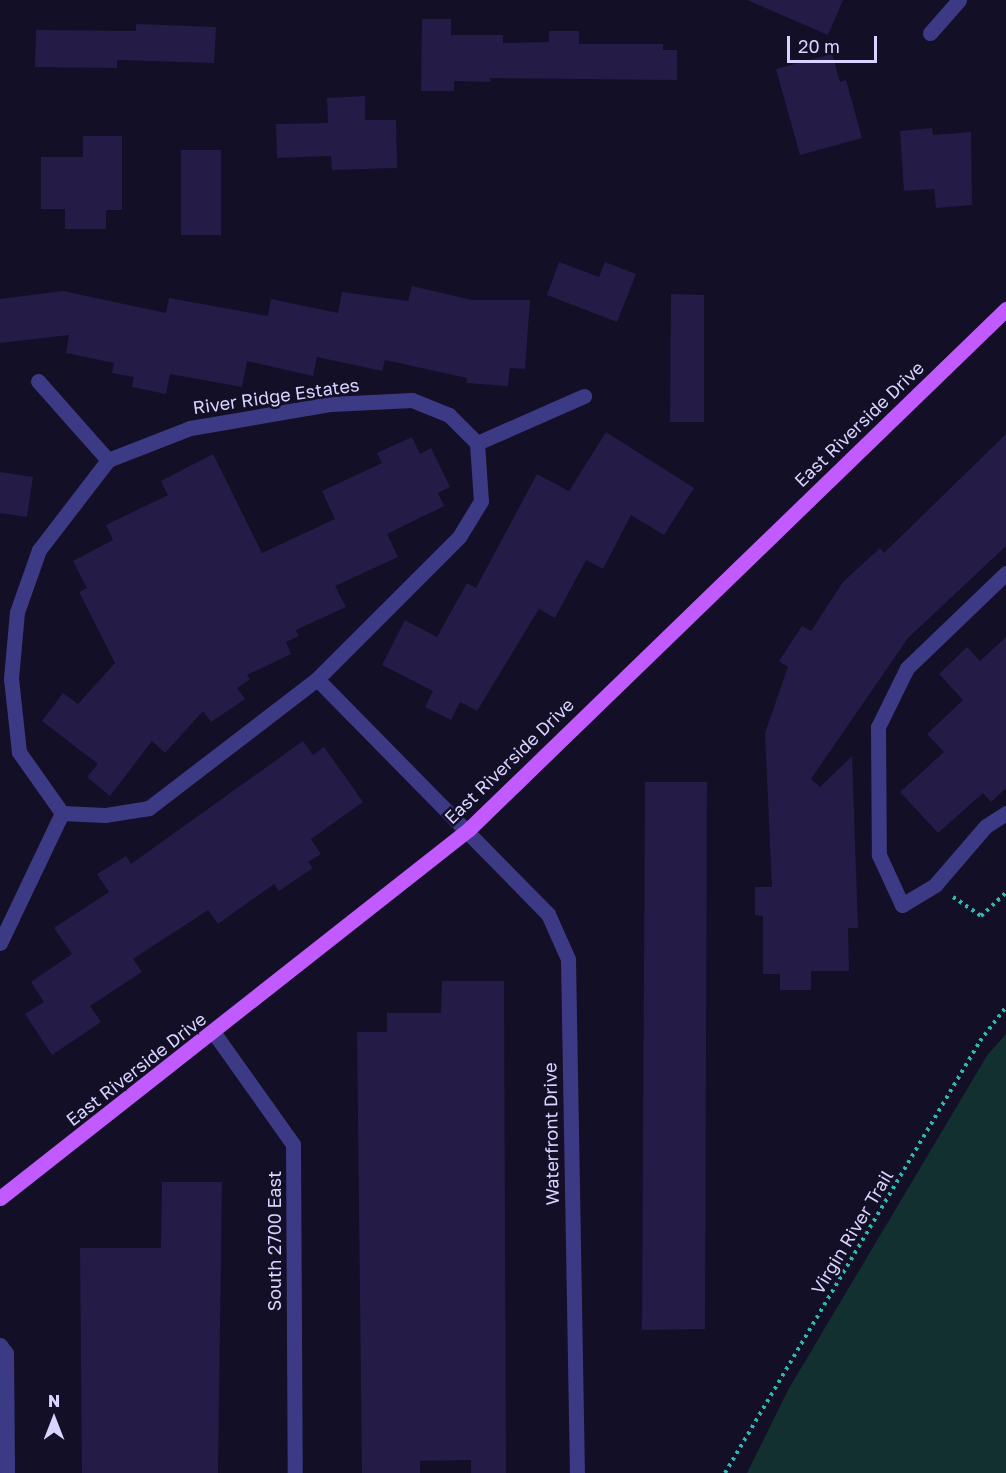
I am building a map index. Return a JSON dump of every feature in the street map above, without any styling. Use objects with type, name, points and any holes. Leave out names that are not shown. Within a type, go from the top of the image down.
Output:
[{"type":"main road","name":"East Riverside Drive","points":[[0,1198],[214,1033],[469,829],[1006,309]]},
{"type":"street","points":[[930,33],[959,0]]},
{"type":"street","points":[[38,381],[108,460],[39,550],[17,612],[11,678],[20,752],[62,813]]},
{"type":"street","points":[[62,813],[105,815],[149,808],[317,679],[459,537],[481,501],[477,443],[584,396]]},
{"type":"street","name":"River Ridge Estates","points":[[108,460],[190,428],[331,404],[389,401],[412,400],[449,415],[477,443]]},
{"type":"street","points":[[1006,573],[907,668],[878,727],[879,855],[902,905],[935,885],[986,826],[1006,813]]},
{"type":"street","points":[[317,679],[469,829]]},
{"type":"street","points":[[0,943],[62,813]]},
{"type":"street","name":"Waterfront Drive","points":[[469,829],[548,914],[568,959],[577,1473]]},
{"type":"street","name":"South 2700 East","points":[[214,1033],[293,1144],[295,1473]]},
{"type":"street","points":[[0,1346],[6,1353],[7,1473]]},
{"type":"path","points":[[935,885],[981,916],[1006,893]]},
{"type":"path","name":"Virgin River Trail","points":[[725,1473],[980,1041],[1006,1007]]},
{"type":"green space","points":[[1006,1034],[1006,1473],[747,1473],[788,1390],[988,1054]]},
{"type":"building","points":[[747,0],[843,0],[828,35]]},
{"type":"building","points":[[422,19],[451,19],[451,35],[503,35],[503,43],[549,42],[549,31],[579,31],[579,44],[663,44],[663,50],[677,50],[677,80],[490,78],[490,82],[454,81],[454,91],[421,91]]},
{"type":"building","points":[[136,24],[216,27],[214,63],[117,60],[117,68],[35,67],[36,30],[136,31]]},
{"type":"building","points":[[832,54],[840,82],[846,80],[862,138],[800,155],[776,69]]},
{"type":"building","points":[[365,96],[365,120],[396,120],[397,168],[332,170],[331,156],[277,158],[276,124],[328,123],[327,98]]},
{"type":"building","points":[[932,128],[933,135],[971,132],[972,205],[936,208],[934,189],[904,191],[900,131]]},
{"type":"building","points":[[83,136],[122,136],[122,210],[106,210],[106,229],[65,229],[65,209],[41,209],[41,157],[83,157]]},
{"type":"building","points":[[181,150],[221,150],[221,235],[181,235]]},
{"type":"building","points":[[559,262],[599,277],[605,262],[636,274],[617,322],[547,295]]},
{"type":"building","points":[[412,286],[472,300],[530,300],[525,369],[510,368],[508,386],[466,383],[467,378],[385,360],[382,371],[317,357],[313,376],[247,361],[242,387],[170,374],[166,394],[132,387],[134,377],[112,373],[114,363],[66,353],[69,335],[0,343],[0,299],[63,291],[166,313],[169,298],[268,316],[271,299],[338,313],[342,292],[408,301]]},
{"type":"building","points":[[671,294],[704,295],[704,422],[670,422]]},
{"type":"building","points":[[606,432],[694,488],[664,535],[631,515],[603,569],[586,560],[555,618],[539,609],[477,711],[460,702],[451,720],[425,707],[433,691],[382,665],[405,620],[437,637],[467,583],[476,588],[537,474],[569,491]]},
{"type":"building","points":[[1006,434],[1006,546],[908,638],[811,779],[820,787],[852,756],[858,928],[848,928],[849,971],[811,971],[811,990],[780,990],[780,974],[763,974],[763,916],[755,915],[755,887],[772,887],[765,733],[788,667],[779,661],[802,626],[811,631],[843,582],[880,548],[884,553]]},
{"type":"building","points":[[412,437],[420,454],[431,448],[450,487],[438,493],[444,506],[387,534],[398,557],[335,586],[346,607],[296,630],[299,636],[286,642],[291,654],[247,675],[250,679],[237,688],[245,699],[211,722],[203,711],[165,753],[152,741],[110,796],[87,777],[98,764],[42,721],[63,693],[78,704],[115,663],[79,592],[87,588],[73,561],[113,540],[106,525],[168,495],[161,481],[213,454],[262,553],[335,519],[322,491],[382,463],[377,453]]},
{"type":"building","points":[[0,472],[33,477],[27,517],[0,513]]},
{"type":"building","points":[[1006,637],[1006,788],[991,802],[983,793],[938,833],[900,792],[944,752],[927,734],[963,700],[939,674],[967,647],[980,661]]},
{"type":"building","points":[[303,741],[313,755],[324,747],[363,802],[311,839],[321,854],[308,862],[313,868],[279,891],[274,884],[218,924],[208,910],[133,959],[142,972],[90,1006],[101,1022],[52,1055],[25,1014],[44,1002],[31,982],[72,954],[54,928],[109,892],[97,874],[126,856],[131,864]]},
{"type":"building","points":[[645,782],[707,782],[705,1329],[642,1330]]},
{"type":"building","points":[[442,981],[504,981],[506,1473],[471,1473],[471,1460],[420,1461],[420,1473],[362,1473],[357,1032],[387,1032],[387,1013],[441,1013]]},
{"type":"building","points":[[162,1182],[222,1182],[218,1473],[82,1473],[80,1248],[161,1248]]}]
